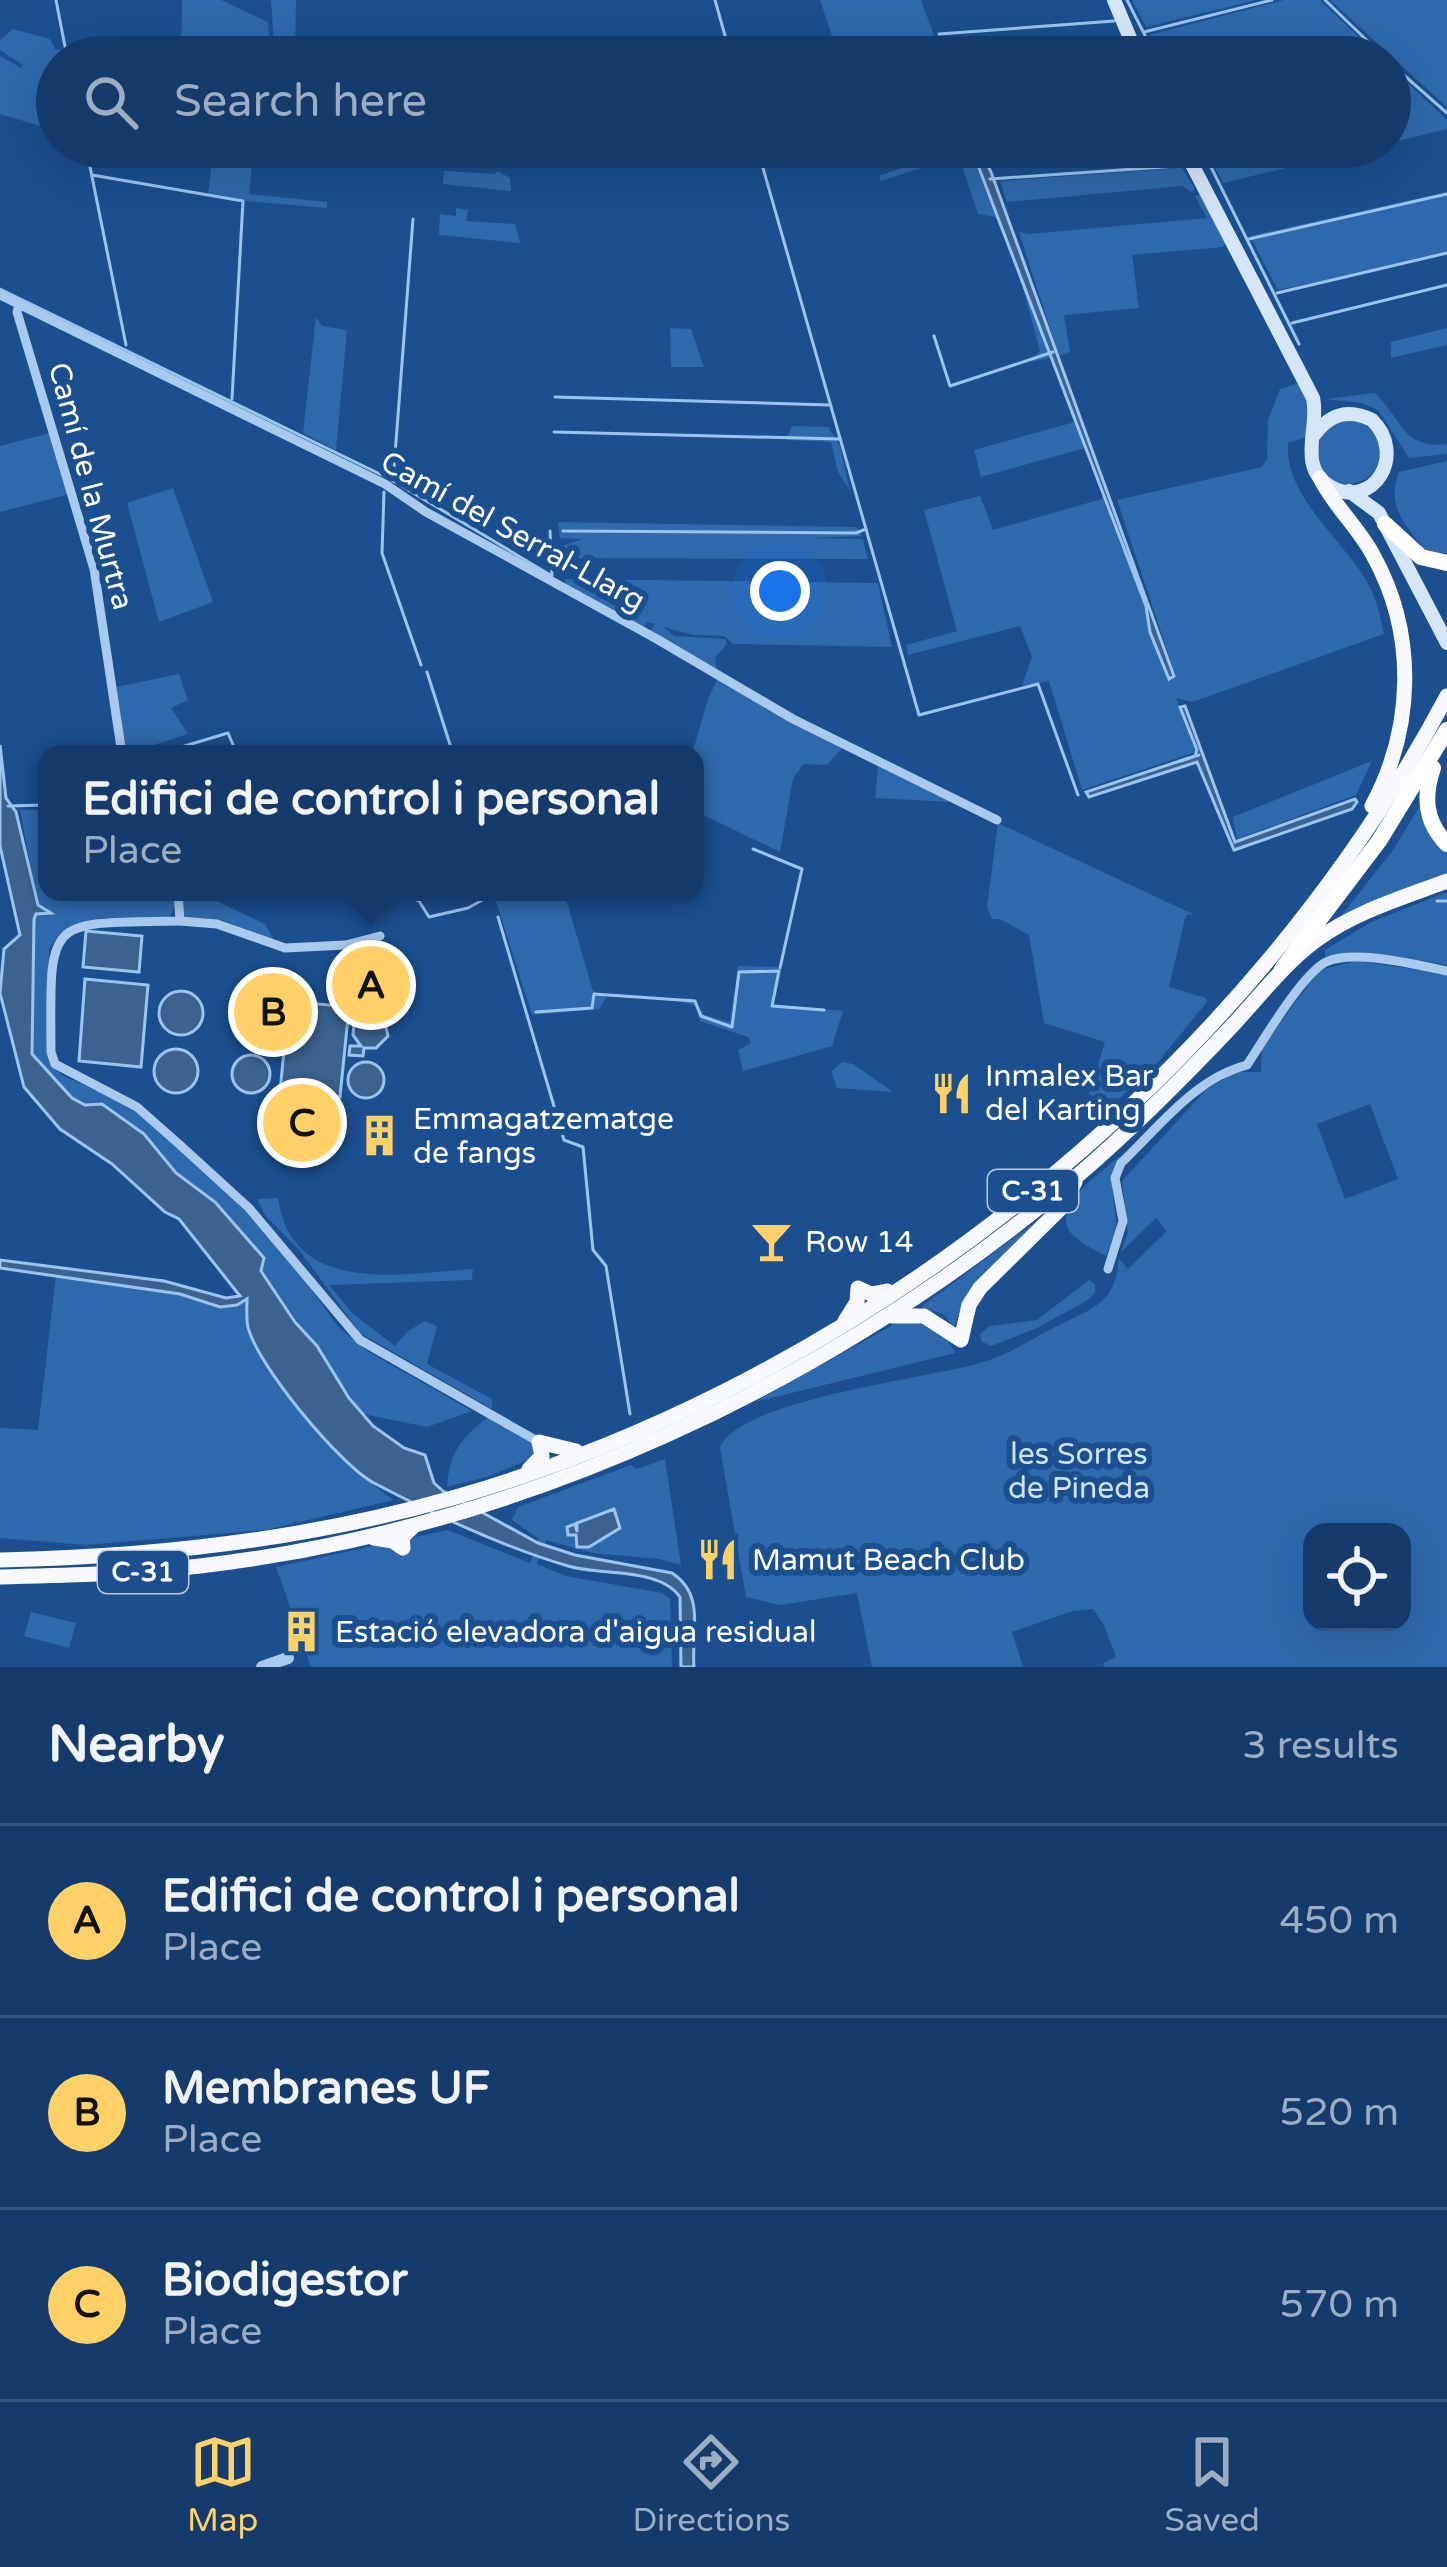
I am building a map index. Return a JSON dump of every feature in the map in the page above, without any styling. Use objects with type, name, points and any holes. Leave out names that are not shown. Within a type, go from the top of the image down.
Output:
[{"type":"highway","points":[[1320,478],[1380,568],[1396,610],[1406,664],[1405,704],[1393,760],[1345,859]]},
{"type":"highway","points":[[1382,518],[1420,556],[1447,563]]},
{"type":"highway","name":"C-31","points":[[0,1576],[96,1575],[204,1566],[352,1540],[597,1448],[739,1384],[844,1324],[1001,1218],[1143,1092],[1242,988],[1345,859],[1399,780],[1447,696]]},
{"type":"highway","points":[[1445,735],[1427,787],[1427,804],[1434,827],[1447,844]]},
{"type":"highway","name":"C-31","points":[[0,1560],[118,1556],[254,1542],[482,1506],[653,1440],[795,1370],[889,1316],[988,1248],[1080,1174],[1195,1065],[1282,969],[1379,841],[1445,735]]},
{"type":"highway","points":[[1282,969],[1344,922],[1447,881]]},
{"type":"highway","points":[[889,1316],[924,1316],[961,1340],[969,1305],[980,1288],[1061,1208],[1080,1174]]},
{"type":"highway","points":[[539,1442],[567,1452],[597,1448]]},
{"type":"highway","points":[[518,1475],[540,1460],[539,1442]]},
{"type":"highway","points":[[0,1551],[118,1556]]},
{"type":"main road","points":[[1114,0],[1129,36]]},
{"type":"main road","points":[[1194,168],[1313,398],[1326,409],[1365,417],[1385,437],[1388,456],[1368,487],[1348,491],[1320,478],[1310,454],[1313,398]]},
{"type":"main road","points":[[1314,435],[1327,420],[1342,414]]},
{"type":"main road","points":[[1378,478],[1382,518],[1447,643]]},
{"type":"main road","points":[[1348,491],[1382,518]]},
{"type":"street","name":"Camí del Serral-Llarg","points":[[0,295],[385,484],[425,512],[793,719],[997,820]]},
{"type":"street","name":"Camí de la Murtra","points":[[19,304],[17,312],[94,569],[121,745]]},
{"type":"street","points":[[179,901],[180,921]]},
{"type":"street","points":[[380,936],[346,945],[285,948],[217,925],[86,922],[59,939],[52,960],[50,1052],[64,1072],[137,1107],[249,1208],[360,1340],[539,1442]]},
{"type":"street","points":[[1108,1269],[1123,1222],[1115,1178],[1121,1163],[1198,1090],[1230,1069],[1247,1065],[1315,970],[1337,958],[1355,958],[1447,971]]},
{"type":"street","points":[[262,1667],[288,1658]]},
{"type":"green space","points":[[182,0],[221,0],[268,22],[269,36],[181,36]]},
{"type":"green space","points":[[271,0],[296,0],[295,36],[274,36]]},
{"type":"green space","points":[[820,0],[921,0],[934,36],[832,36]]},
{"type":"green space","points":[[1132,0],[1257,0],[1146,27]]},
{"type":"green space","points":[[1284,0],[1320,0],[1358,36],[1150,36]]},
{"type":"green space","points":[[1330,0],[1447,0],[1447,107],[1411,74],[1411,36],[1369,36]]},
{"type":"green space","points":[[13,29],[39,36],[36,125],[0,114],[0,56],[23,65],[0,50],[0,40]]},
{"type":"green space","points":[[1411,86],[1447,120],[1447,129],[1411,138]]},
{"type":"green space","points":[[211,168],[252,168],[249,194],[327,202],[327,208],[245,201],[208,193]]},
{"type":"green space","points":[[901,168],[922,168],[881,181],[879,176]]},
{"type":"green space","points":[[980,168],[1053,357],[1030,362],[1040,351],[1018,269],[995,217],[978,214],[963,169]]},
{"type":"green space","points":[[1182,168],[1195,189],[1191,192],[1182,186],[1007,202],[1000,181]]},
{"type":"green space","points":[[1215,168],[1286,168],[1223,183]]},
{"type":"green space","points":[[444,171],[498,171],[510,178],[511,191],[443,184]]},
{"type":"green space","points":[[1447,192],[1447,255],[1278,290],[1250,236]]},
{"type":"green space","points":[[1201,194],[1226,242],[1223,247],[1132,255],[1139,308],[1064,315],[1070,352],[1059,356],[1019,232],[1207,218],[1195,196]]},
{"type":"green space","points":[[456,208],[468,210],[466,221],[515,224],[520,243],[439,235],[440,214],[456,216]]},
{"type":"green space","points":[[316,317],[322,326],[347,330],[336,450],[303,433]]},
{"type":"green space","points":[[670,328],[691,329],[704,367],[671,367]]},
{"type":"green space","points":[[1447,328],[1447,345],[1391,358],[1391,342]]},
{"type":"green space","points":[[1299,383],[1311,406],[1306,437],[1288,443],[1295,480],[1366,580],[1384,634],[1192,702],[1176,698],[1196,752],[1082,790],[1049,681],[1022,686],[1032,657],[1020,626],[908,655],[906,645],[957,631],[924,510],[980,496],[993,530],[1105,498],[1168,677],[1176,677],[1117,500],[1262,467],[1267,459],[1268,420],[1280,389]]},
{"type":"green space","points":[[1375,393],[1413,438],[1447,444],[1447,454],[1409,458],[1379,411],[1362,403],[1326,399]]},
{"type":"green space","points":[[1348,420],[1370,430],[1380,452],[1370,474],[1348,484],[1326,474],[1316,452],[1326,430]]},
{"type":"green space","points":[[1075,422],[1085,448],[981,477],[974,450]]},
{"type":"green space","points":[[792,426],[828,427],[840,446],[850,491],[838,472],[831,442],[786,440]]},
{"type":"green space","points":[[50,433],[70,494],[0,512],[0,446]]},
{"type":"green space","points":[[1447,461],[1447,554],[1420,549],[1398,511],[1395,492],[1399,472]]},
{"type":"green space","points":[[173,488],[213,602],[159,622],[127,503]]},
{"type":"green space","points":[[558,522],[856,527],[862,536],[809,538],[863,539],[868,559],[562,558],[562,546],[582,539],[560,538]]},
{"type":"green space","points":[[565,579],[878,583],[892,647],[733,644],[724,636],[663,627],[675,636],[725,639],[727,644],[715,658],[717,670],[649,632],[655,624],[647,622],[643,628],[567,587]]},
{"type":"green space","points":[[179,674],[188,700],[171,708],[188,734],[154,745],[125,745],[116,687]]},
{"type":"green space","points":[[718,678],[842,748],[827,765],[803,764],[793,779],[780,852],[704,815],[704,745],[695,745]]},
{"type":"green space","points":[[1372,761],[1356,795],[1237,839],[1233,817]]},
{"type":"green space","points":[[878,766],[952,802],[875,798]]},
{"type":"green space","points":[[1421,804],[1447,853],[1447,875],[1341,916],[1393,850]]},
{"type":"green space","points":[[20,810],[38,810],[38,901],[175,901],[169,919],[86,921],[59,936],[49,949],[51,1063],[63,1076],[135,1108],[236,1201],[290,1260],[339,1328],[369,1352],[472,1411],[427,1427],[363,1414],[261,1270],[264,1258],[215,1202],[176,1173],[144,1133],[102,1104],[85,1105],[72,1099],[32,1054],[34,919],[35,914],[47,913],[38,905]]},
{"type":"green space","points":[[998,823],[1195,915],[1185,919],[1169,987],[1207,1002],[1157,1063],[1094,1123],[1081,1121],[1105,1042],[1044,1023],[1029,935],[992,919],[987,907]]},
{"type":"green space","points":[[1447,892],[1447,965],[1371,955],[1325,959],[1325,950],[1371,922]]},
{"type":"green space","points":[[182,901],[217,901],[265,924],[276,943],[222,920],[183,918]]},
{"type":"green space","points":[[496,901],[567,901],[593,991],[607,996],[599,1009],[532,1015]]},
{"type":"green space","name":"les Sorres de Pineda","points":[[1357,961],[1447,974],[1447,1667],[1104,1667],[1103,1663],[1116,1657],[1093,1609],[1012,1632],[1023,1667],[872,1667],[857,1593],[780,1605],[746,1597],[720,1448],[734,1431],[797,1404],[990,1360],[1100,1303],[1113,1286],[1119,1258],[1128,1269],[1167,1231],[1156,1218],[1121,1252],[1128,1232],[1122,1181],[1206,1090],[1235,1072],[1261,1072],[1262,1048],[1319,970]],"holes":[[[1370,1104],[1398,1179],[1345,1199],[1317,1124]]]},
{"type":"green space","points":[[738,966],[781,971],[774,1004],[843,1011],[832,1046],[743,1071],[738,1050],[751,1043],[748,1037],[700,1021],[695,1006],[672,999],[692,998],[704,1015],[730,1022]]},
{"type":"green space","points":[[842,1062],[853,1064],[893,1092],[837,1088],[831,1072]]},
{"type":"green space","points":[[1120,1156],[1111,1178],[1117,1230],[1106,1256],[1072,1234],[1067,1213],[1081,1190]]},
{"type":"green space","points":[[278,1198],[287,1229],[304,1251],[327,1265],[383,1275],[473,1269],[472,1280],[329,1285],[353,1314],[395,1346],[425,1321],[437,1326],[427,1364],[492,1399],[492,1409],[360,1333],[257,1199]]},
{"type":"green space","points":[[1054,1208],[964,1302],[954,1327],[943,1314],[921,1307]]},
{"type":"green space","points":[[56,1275],[180,1294],[220,1307],[248,1298],[248,1327],[256,1348],[288,1397],[332,1446],[394,1500],[265,1530],[85,1545],[0,1538],[0,1428],[38,1430]]},
{"type":"green space","points":[[1089,1280],[1095,1292],[1088,1300],[991,1346],[981,1341],[980,1334],[990,1326],[1037,1320]]},
{"type":"green space","points":[[918,1320],[946,1337],[955,1353],[755,1402],[900,1321]]},
{"type":"green space","points":[[487,1418],[535,1444],[538,1455],[490,1476],[447,1487],[458,1448]]},
{"type":"green space","points":[[665,1459],[681,1565],[592,1553],[546,1540],[537,1564],[566,1576],[662,1593],[670,1599],[672,1667],[311,1667],[276,1567],[448,1530],[530,1563],[539,1539],[512,1520],[518,1507],[631,1465],[637,1469]]},
{"type":"green space","points":[[31,1612],[76,1623],[69,1648],[24,1636]]},
{"type":"shaded area","points":[[979,168],[991,172],[1174,676],[1169,679],[1150,632],[1146,606]]},
{"type":"shaded area","points":[[1185,706],[1235,842],[1357,802],[1352,809],[1234,850],[1197,762],[1089,797],[1086,792],[1195,756],[1197,750],[1180,707]]},
{"type":"shaded area","points":[[0,745],[6,798],[16,812],[38,905],[51,913],[36,914],[34,919],[32,1054],[72,1098],[85,1105],[102,1104],[144,1134],[176,1173],[215,1202],[264,1258],[261,1271],[349,1398],[373,1426],[404,1448],[425,1455],[434,1483],[443,1491],[538,1543],[575,1555],[672,1573],[683,1582],[695,1615],[694,1667],[681,1667],[680,1597],[671,1587],[644,1577],[568,1566],[518,1549],[420,1507],[359,1473],[322,1436],[267,1365],[248,1327],[247,1299],[220,1307],[180,1294],[0,1268],[0,1260],[164,1281],[226,1298],[240,1296],[179,1219],[60,1129],[24,1087],[0,993],[4,949],[20,935],[0,846]]},
{"type":"shaded area","points":[[86,931],[142,936],[139,972],[83,967]]},
{"type":"shaded area","points":[[85,979],[148,985],[141,1067],[79,1061]]},
{"type":"shaded area","points":[[181,991],[196,998],[203,1013],[196,1028],[181,1035],[166,1028],[159,1013],[166,998]]},
{"type":"shaded area","points":[[289,1001],[349,1007],[340,1097],[280,1091]]},
{"type":"shaded area","points":[[368,1013],[384,1019],[388,1036],[376,1048],[364,1048],[363,1056],[349,1055],[350,1046],[361,1046],[353,1035],[354,1023]]},
{"type":"shaded area","points":[[176,1049],[191,1056],[198,1071],[191,1086],[176,1093],[161,1086],[154,1071],[161,1056]]},
{"type":"shaded area","points":[[251,1055],[264,1061],[270,1074],[264,1087],[251,1093],[238,1087],[232,1074],[238,1061]]},
{"type":"shaded area","points":[[366,1062],[378,1068],[384,1080],[378,1092],[366,1098],[354,1092],[348,1080],[354,1068]]},
{"type":"shaded area","points":[[614,1509],[620,1528],[589,1547],[577,1547],[576,1535],[568,1535],[567,1527],[575,1524],[577,1532],[577,1523]]},
{"type":"waterway","points":[[56,0],[63,36]]},
{"type":"waterway","points":[[715,0],[725,36]]},
{"type":"waterway","points":[[1127,0],[1145,36]]},
{"type":"waterway","points":[[1144,32],[1272,0]]},
{"type":"waterway","points":[[1325,0],[1362,36]]},
{"type":"waterway","points":[[939,34],[1114,21]]},
{"type":"waterway","points":[[1411,81],[1447,113]]},
{"type":"waterway","points":[[90,168],[126,345]]},
{"type":"waterway","points":[[763,168],[919,715],[1038,684],[1078,795]]},
{"type":"waterway","points":[[990,179],[1149,168]]},
{"type":"waterway","points":[[1211,168],[1299,344]]},
{"type":"waterway","points":[[92,175],[243,201],[232,399]]},
{"type":"waterway","points":[[1249,239],[1447,194]]},
{"type":"waterway","points":[[393,481],[413,219]]},
{"type":"waterway","points":[[1277,293],[1447,253]]},
{"type":"waterway","points":[[1292,323],[1447,285]]},
{"type":"waterway","points":[[0,289],[390,479],[552,576],[550,531]]},
{"type":"waterway","points":[[934,336],[950,386],[1053,352]]},
{"type":"waterway","points":[[555,397],[829,405]]},
{"type":"waterway","points":[[554,432],[840,439]]},
{"type":"waterway","points":[[384,492],[382,553],[421,665]]},
{"type":"waterway","points":[[563,531],[856,533],[866,529]]},
{"type":"waterway","points":[[427,672],[450,745]]},
{"type":"waterway","points":[[188,745],[228,733],[233,745]]},
{"type":"waterway","points":[[1180,761],[1199,755]]},
{"type":"waterway","points":[[8,806],[38,805]]},
{"type":"waterway","points":[[753,849],[802,869],[780,968]]},
{"type":"waterway","points":[[419,901],[429,917],[481,901]]},
{"type":"waterway","points":[[1437,901],[1447,901]]},
{"type":"waterway","points":[[498,917],[564,1140],[583,1147],[593,1250],[606,1266],[630,1414]]},
{"type":"waterway","points":[[536,1012],[592,1008],[594,994],[695,1001],[701,1016],[732,1027],[739,972],[779,971],[772,1006],[824,1010]]},
{"type":"place","name":"Edifici de control i personal","points":[[371,985]]},
{"type":"place","name":"Membranes UF","points":[[273,1012]]},
{"type":"place","name":"Inmalex Bar del Karting","points":[[951,1093]]},
{"type":"place","name":"Biodigestor","points":[[302,1123]]},
{"type":"place","name":"Emmagatzematge de fangs","points":[[379,1136]]},
{"type":"place","name":"Row 14","points":[[771,1242]]},
{"type":"place","name":"Mamut Beach Club","points":[[718,1560]]},
{"type":"place","name":"Estació elevadora d'aigua residual","points":[[301,1632]]}]
